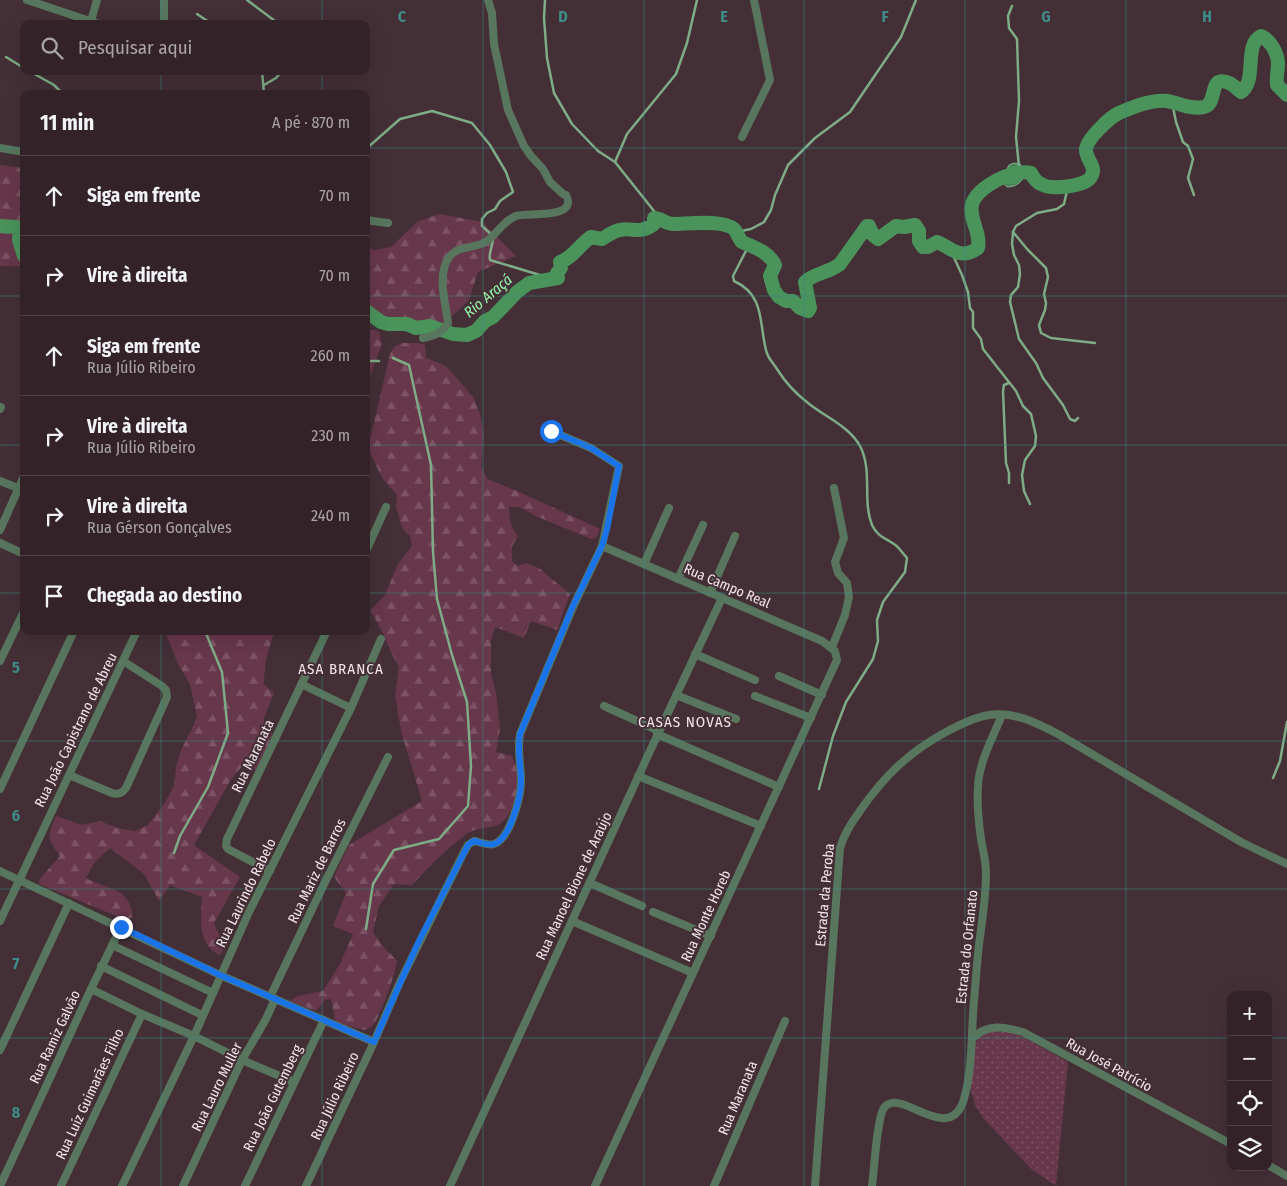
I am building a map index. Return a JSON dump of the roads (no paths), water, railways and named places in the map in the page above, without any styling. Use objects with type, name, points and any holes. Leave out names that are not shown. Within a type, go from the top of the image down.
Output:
[{"type":"street","points":[[27,0],[88,20]]},
{"type":"street","points":[[91,20],[97,0]]},
{"type":"street","points":[[164,0],[164,20]]},
{"type":"street","points":[[423,338],[435,335],[448,323],[444,276],[445,265],[451,256],[465,247],[478,245],[488,239],[518,215],[556,213],[569,202],[566,195],[550,182],[543,169],[524,146],[508,110],[494,44],[492,13],[488,0]]},
{"type":"street","points":[[742,138],[770,80],[754,0]]},
{"type":"street","points":[[0,148],[20,151]]},
{"type":"street","points":[[370,221],[388,223]]},
{"type":"street","points":[[551,431],[591,448],[619,466],[602,546]]},
{"type":"street","points":[[0,480],[18,488]]},
{"type":"street","points":[[0,530],[20,484]]},
{"type":"street","points":[[832,647],[845,615],[849,597],[847,583],[838,573],[835,562],[844,538],[834,488]]},
{"type":"street","points":[[370,542],[386,507]]},
{"type":"street","points":[[644,564],[669,508]]},
{"type":"street","points":[[678,579],[703,525]]},
{"type":"street","points":[[710,593],[734,536]]},
{"type":"street","points":[[0,543],[20,552]]},
{"type":"street","name":"Rua Campo Real","points":[[602,546],[813,637],[832,647]]},
{"type":"street","name":"Rua Júlio Ribeiro","points":[[306,1186],[422,935],[468,845],[474,841],[494,844],[508,830],[518,802],[521,781],[518,757],[520,734],[573,606],[602,546]]},
{"type":"street","name":"Rua Manoel Bione de Araújo","points":[[450,1186],[658,732],[722,598]]},
{"type":"street","points":[[0,660],[20,619]]},
{"type":"street","points":[[0,789],[72,635]]},
{"type":"street","name":"Rua João Capistrano de Abreu","points":[[0,921],[135,635]]},
{"type":"street","name":"Rua Maranata","points":[[270,871],[228,849],[226,843],[325,635]]},
{"type":"street","name":"Rua Laurindo Rabelo","points":[[122,1186],[194,1036],[249,912],[351,708],[382,639]]},
{"type":"street","name":"Rua Monte Horeb","points":[[595,1186],[836,664],[837,655],[832,647]]},
{"type":"street","points":[[696,654],[755,680]]},
{"type":"street","points":[[69,775],[117,794],[122,793],[126,788],[167,697],[166,690],[162,686],[123,661]]},
{"type":"street","points":[[779,676],[822,695]]},
{"type":"street","points":[[301,684],[351,708]]},
{"type":"street","points":[[676,695],[736,719]]},
{"type":"street","points":[[755,696],[811,718]]},
{"type":"street","points":[[604,706],[780,787]]},
{"type":"street","name":"Estrada da Peroba","points":[[815,1186],[839,857],[842,840],[871,795],[908,756],[921,747],[955,727],[989,715],[1022,718],[1038,723],[1242,842],[1287,864]]},
{"type":"street","name":"Estrada do Orfanato","points":[[872,1186],[880,1118],[885,1106],[890,1103],[898,1103],[941,1118],[949,1118],[958,1111],[964,1100],[973,1038],[973,1005],[986,886],[986,863],[981,837],[978,786],[987,751],[1002,715]]},
{"type":"street","name":"Rua Mariz de Barros","points":[[272,998],[326,880],[388,757]]},
{"type":"street","points":[[638,776],[761,826]]},
{"type":"street","points":[[0,871],[220,975],[374,1042]]},
{"type":"street","points":[[590,883],[642,906]]},
{"type":"street","points":[[0,1050],[69,903]]},
{"type":"street","points":[[653,912],[711,936]]},
{"type":"street","points":[[572,921],[693,973]]},
{"type":"street","name":"Rua Ramiz Galvão","points":[[0,1186],[90,989],[121,927]]},
{"type":"street","points":[[112,945],[213,993]]},
{"type":"street","points":[[101,966],[202,1015]]},
{"type":"street","points":[[90,989],[242,1060],[294,1082]]},
{"type":"street","name":"Rua Lauro Muller","points":[[183,1186],[242,1060],[266,1019],[272,998]]},
{"type":"street","name":"Rua Luíz Guimarães Filho","points":[[61,1186],[142,1014]]},
{"type":"street","name":"Rua João Gutemberg","points":[[245,1186],[324,1020]]},
{"type":"street","name":"Rua Maranata","points":[[714,1186],[785,1021]]},
{"type":"street","name":"Rua José Patrício","points":[[973,1038],[978,1033],[995,1027],[1023,1032],[1227,1142]]},
{"type":"street","points":[[1272,1167],[1287,1176]]},
{"type":"waterway","points":[[247,0],[274,20]]},
{"type":"waterway","points":[[545,0],[544,18],[547,58],[554,93],[572,124],[598,151],[615,162],[654,211],[656,218]]},
{"type":"waterway","points":[[615,162],[627,134],[676,74],[687,43],[697,0]]},
{"type":"waterway","points":[[736,232],[751,229],[764,222],[771,210],[775,195],[788,165],[815,138],[850,112],[901,37],[916,0]]},
{"type":"waterway","points":[[1012,6],[1008,16],[1009,28],[1017,39],[1019,101],[1016,137],[1019,166]]},
{"type":"waterway","points":[[197,14],[206,20]]},
{"type":"waterway","name":"Rio Araçá","points":[[370,314],[381,322],[388,324],[407,324],[416,328],[430,326],[453,334],[467,335],[476,331],[485,321],[493,317],[517,292],[529,283],[558,278],[557,273],[561,268],[560,262],[569,257],[591,237],[602,239],[625,229],[644,229],[654,224],[654,218],[670,224],[714,223],[734,229],[742,242],[761,250],[772,260],[775,265],[770,276],[774,290],[779,297],[786,301],[793,301],[800,308],[808,311],[810,308],[805,282],[840,264],[867,226],[869,226],[873,235],[878,239],[896,226],[915,225],[919,231],[919,241],[923,247],[928,247],[937,242],[956,252],[972,252],[978,248],[977,231],[972,216],[972,205],[980,192],[988,186],[1006,176],[1024,172],[1031,173],[1039,183],[1052,187],[1075,185],[1088,180],[1093,170],[1086,153],[1087,145],[1110,119],[1130,108],[1155,101],[1167,101],[1194,108],[1204,107],[1211,100],[1215,86],[1218,82],[1222,81],[1231,84],[1241,92],[1246,87],[1249,79],[1253,47],[1256,40],[1261,36],[1275,51],[1278,60],[1277,85],[1287,95]]},
{"type":"waterway","points":[[6,57],[20,66]]},
{"type":"waterway","points":[[36,75],[59,90]]},
{"type":"waterway","points":[[262,75],[264,90]]},
{"type":"waterway","points":[[264,85],[279,75]]},
{"type":"waterway","points":[[1172,102],[1183,142],[1188,146],[1193,159],[1188,178],[1194,195]]},
{"type":"waterway","points":[[370,145],[400,119],[432,111],[472,123],[490,145],[506,172],[513,192],[500,201],[495,209],[487,213],[482,219],[482,226],[493,236],[490,260],[553,279]]},
{"type":"waterway","points":[[1068,186],[1064,204],[1057,209],[1037,213],[1016,226],[1013,232],[1012,244],[1020,274],[1018,287],[1011,295],[1010,302],[1019,339],[1036,363],[1043,378],[1063,405],[1070,419],[1075,421],[1078,418]]},
{"type":"waterway","name":"Rio Araçá","points":[[0,226],[20,229]]},
{"type":"waterway","name":"Rio Araçá","points":[[20,229],[20,243]]},
{"type":"waterway","points":[[1013,232],[1046,268],[1048,277],[1044,294],[1045,310],[1039,325],[1041,333],[1051,338],[1095,343]]},
{"type":"waterway","points":[[749,245],[733,276],[734,281],[744,287],[756,302],[770,360],[783,378],[803,399],[843,427],[860,446],[866,465],[868,506],[872,525],[879,534],[896,545],[907,558],[905,572],[883,602],[877,620],[878,641],[873,659],[846,702],[833,736],[819,789]]},
{"type":"waterway","points":[[951,251],[968,292],[970,308],[973,312],[973,328],[981,339],[983,349],[1016,391],[1023,406],[1031,414],[1036,436],[1035,446],[1025,460],[1022,475],[1024,491],[1030,504]]},
{"type":"waterway","points":[[366,929],[373,884],[394,850],[439,839],[468,806],[471,766],[467,702],[437,599],[433,552],[431,465],[409,365],[393,358]]},
{"type":"waterway","points":[[370,361],[379,361]]},
{"type":"waterway","points":[[1009,383],[1004,385],[1003,391],[1006,463],[1009,483]]},
{"type":"waterway","points":[[174,853],[180,836],[208,787],[228,733],[222,672],[207,635]]},
{"type":"waterway","points":[[1273,778],[1280,761],[1287,722]]},
{"type":"district","name":"ASA BRANCA","points":[[341,669]]},
{"type":"district","name":"CASAS NOVAS","points":[[685,722]]}]
